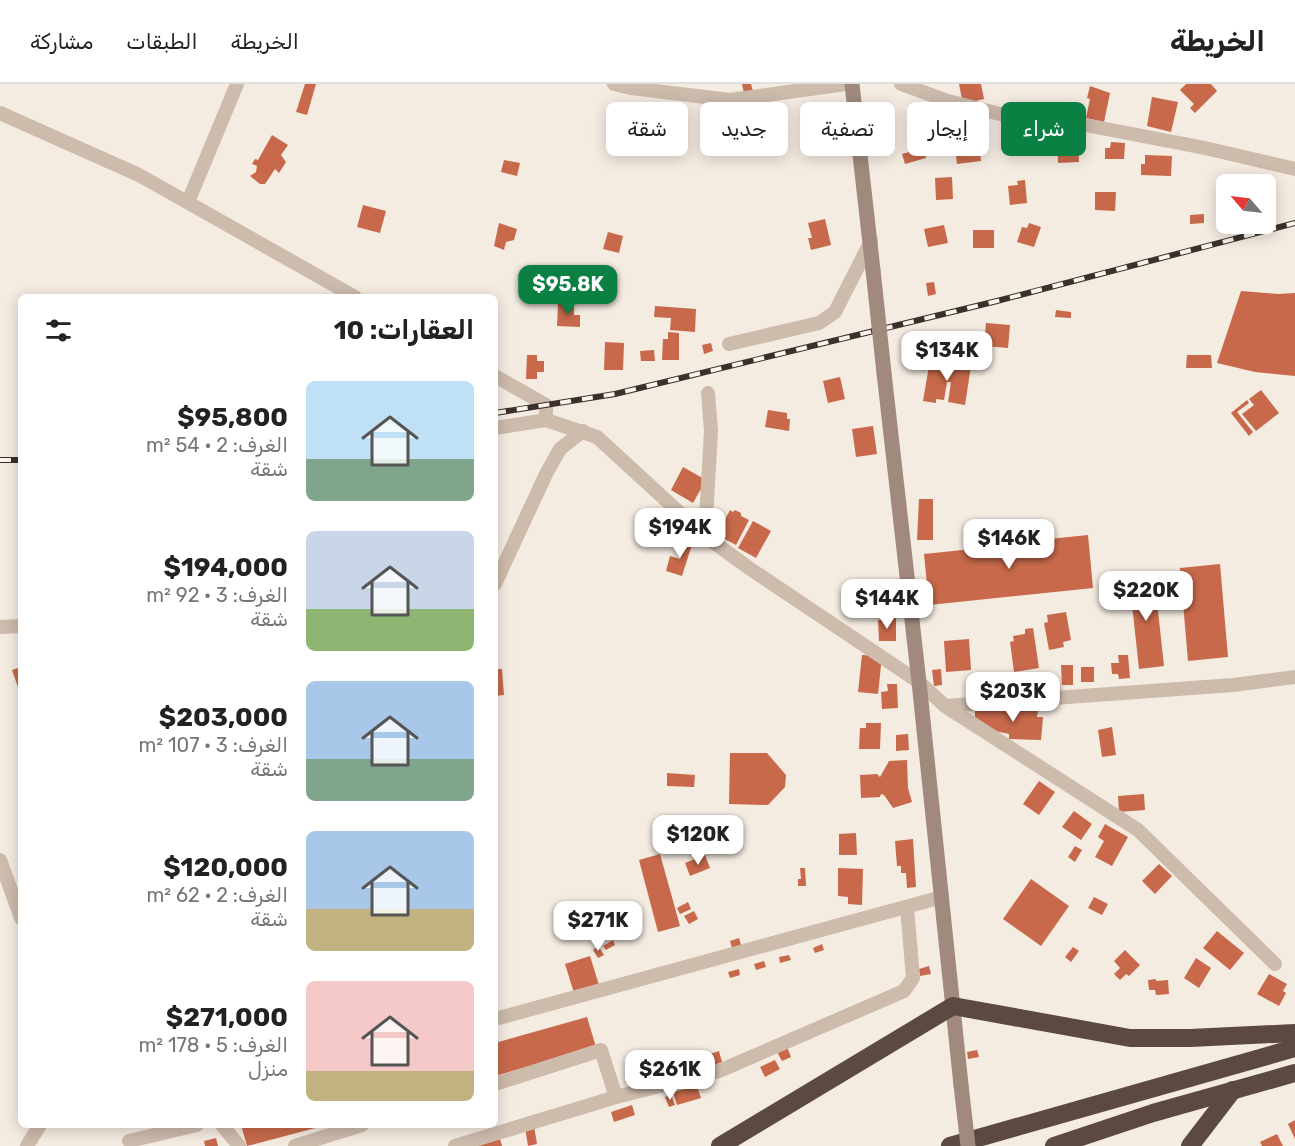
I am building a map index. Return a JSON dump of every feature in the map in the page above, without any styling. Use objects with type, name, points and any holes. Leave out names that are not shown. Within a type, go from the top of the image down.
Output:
[{"type":"highway","points":[[726,1143],[953,1006],[1130,1038],[1190,1038],[1295,1033]]},
{"type":"highway","points":[[950,1146],[1295,1048]]},
{"type":"highway","points":[[1054,1146],[1153,1113],[1295,1073]]},
{"type":"highway","points":[[1190,1146],[1233,1090]]},
{"type":"main road","points":[[852,84],[871,240],[968,1146]]},
{"type":"street","points":[[188,202],[237,84]]},
{"type":"street","points":[[614,84],[730,100],[846,84]]},
{"type":"street","points":[[901,84],[948,101],[1040,124],[1080,124],[1205,148],[1295,169]]},
{"type":"street","points":[[0,113],[139,175],[350,294]]},
{"type":"street","points":[[729,345],[819,323],[835,312],[871,240]]},
{"type":"street","points":[[498,378],[546,405],[546,420]]},
{"type":"street","points":[[705,536],[711,430],[708,393]]},
{"type":"street","points":[[498,428],[546,420],[597,437],[705,536],[748,568],[919,682],[945,706],[1138,830],[1275,964]]},
{"type":"street","points":[[498,578],[560,449],[583,431]]},
{"type":"street","points":[[0,627],[18,626]]},
{"type":"street","points":[[945,706],[1233,685],[1295,676]]},
{"type":"street","points":[[0,860],[18,910]]},
{"type":"street","points":[[498,1018],[942,897]]},
{"type":"street","points":[[455,1146],[616,1097],[719,1071],[904,992],[913,978],[907,907]]},
{"type":"street","points":[[498,1083],[601,1050],[616,1097]]},
{"type":"street","points":[[27,1146],[38,1128]]},
{"type":"street","points":[[129,1141],[184,1128]]},
{"type":"street","points":[[224,1128],[239,1146]]},
{"type":"street","points":[[295,1146],[352,1128]]},
{"type":"street","points":[[712,1146],[726,1143]]},
{"type":"building","points":[[305,84],[316,84],[307,115],[296,112]]},
{"type":"building","points":[[742,84],[751,84],[753,91],[744,93]]},
{"type":"building","points":[[959,84],[981,84],[984,99],[963,102]]},
{"type":"building","points":[[1186,84],[1211,84],[1217,91],[1195,113],[1190,108],[1194,104],[1180,90]]},
{"type":"building","points":[[1090,86],[1110,93],[1104,122],[1086,118],[1090,99],[1087,98]]},
{"type":"building","points":[[1152,97],[1178,102],[1171,132],[1147,126]]},
{"type":"building","points":[[272,135],[288,145],[281,155],[286,162],[279,173],[275,169],[265,184],[260,184],[250,176],[256,172],[257,166],[252,164],[255,159],[258,160]]},
{"type":"building","points":[[1111,142],[1125,143],[1124,159],[1105,159],[1105,148],[1110,148]]},
{"type":"building","points":[[907,153],[907,156],[926,156],[926,158],[905,164],[902,154]]},
{"type":"building","points":[[1145,155],[1172,156],[1171,176],[1141,175],[1141,164],[1145,164]]},
{"type":"building","points":[[956,156],[981,156],[981,161],[957,164]]},
{"type":"building","points":[[1058,156],[1079,156],[1079,162],[1058,163]]},
{"type":"building","points":[[504,160],[520,163],[517,176],[501,172]]},
{"type":"building","points":[[952,177],[953,199],[936,200],[935,178]]},
{"type":"building","points":[[1025,180],[1027,203],[1010,205],[1008,186],[1018,185],[1017,181]]},
{"type":"building","points":[[1095,192],[1116,192],[1115,211],[1095,210]]},
{"type":"building","points":[[363,205],[386,211],[380,233],[357,227]]},
{"type":"building","points":[[1204,214],[1204,223],[1190,224],[1190,215]]},
{"type":"building","points":[[825,219],[831,245],[811,250],[808,238],[812,238],[808,223]]},
{"type":"building","points":[[499,223],[517,229],[514,240],[506,242],[504,250],[494,246]]},
{"type":"building","points":[[1029,223],[1041,227],[1034,247],[1017,242],[1022,227],[1027,228]]},
{"type":"building","points":[[944,225],[948,243],[928,247],[924,229]]},
{"type":"building","points":[[973,230],[994,230],[994,248],[973,248]]},
{"type":"building","points":[[608,232],[623,236],[619,253],[603,249]]},
{"type":"building","points":[[934,282],[936,294],[928,296],[926,283]]},
{"type":"building","points":[[1241,291],[1295,293],[1295,376],[1255,372],[1217,363]]},
{"type":"building","points":[[558,303],[574,304],[574,315],[580,315],[580,327],[557,326]]},
{"type":"building","points":[[655,306],[696,309],[695,332],[670,330],[671,318],[654,317]]},
{"type":"building","points":[[1056,310],[1071,312],[1071,318],[1055,317]]},
{"type":"building","points":[[986,323],[1010,325],[1008,348],[984,346]]},
{"type":"building","points":[[668,332],[679,333],[679,360],[662,360],[663,339],[668,339]]},
{"type":"building","points":[[605,342],[624,343],[623,370],[604,370]]},
{"type":"building","points":[[711,343],[713,351],[704,354],[702,345]]},
{"type":"building","points":[[654,350],[655,361],[641,361],[640,351]]},
{"type":"building","points":[[527,355],[537,355],[537,361],[544,361],[544,372],[537,372],[537,379],[526,379]]},
{"type":"building","points":[[1187,355],[1211,355],[1212,368],[1186,368]]},
{"type":"building","points":[[930,360],[971,366],[965,405],[948,402],[951,382],[947,382],[944,400],[936,399],[936,403],[923,401]]},
{"type":"building","points":[[840,377],[845,399],[828,403],[823,381]]},
{"type":"building","points":[[1261,390],[1279,413],[1256,431],[1242,414],[1254,405],[1249,399]]},
{"type":"building","points":[[1247,400],[1249,403],[1237,412],[1253,432],[1249,436],[1231,413]]},
{"type":"building","points":[[768,410],[787,413],[787,419],[790,419],[789,431],[765,427]]},
{"type":"building","points":[[873,426],[877,454],[856,457],[852,429]]},
{"type":"building","points":[[683,467],[706,480],[693,503],[671,490]]},
{"type":"building","points":[[919,499],[933,499],[933,540],[917,540]]},
{"type":"building","points":[[730,510],[741,513],[741,516],[749,520],[736,545],[717,535]]},
{"type":"building","points":[[661,511],[679,522],[664,547],[646,537]]},
{"type":"building","points":[[753,521],[771,531],[756,558],[738,548]]},
{"type":"building","points":[[1088,535],[1093,588],[929,605],[924,554]]},
{"type":"building","points":[[687,536],[694,538],[682,576],[666,571],[670,556],[680,559]]},
{"type":"building","points":[[1220,564],[1228,657],[1188,661],[1180,568]]},
{"type":"building","points":[[1154,574],[1164,666],[1139,669],[1129,577]]},
{"type":"building","points":[[1066,612],[1071,640],[1063,642],[1064,647],[1049,650],[1044,623],[1048,622],[1047,615]]},
{"type":"building","points":[[896,617],[896,641],[879,641],[878,620]]},
{"type":"building","points":[[1033,628],[1039,668],[1014,672],[1010,642],[1014,641],[1013,636],[1025,634],[1025,629]]},
{"type":"building","points":[[969,639],[971,670],[946,672],[944,641]]},
{"type":"building","points":[[862,655],[882,656],[878,694],[858,692]]},
{"type":"building","points":[[1118,655],[1128,655],[1130,678],[1119,679],[1118,674],[1112,674],[1111,663],[1119,663]]},
{"type":"building","points":[[1061,665],[1073,665],[1073,685],[1062,685]]},
{"type":"building","points":[[1081,667],[1094,667],[1094,682],[1081,682]]},
{"type":"building","points":[[18,668],[18,687],[12,670]]},
{"type":"building","points":[[498,669],[502,669],[504,695],[498,696]]},
{"type":"building","points":[[941,669],[942,685],[934,686],[932,670]]},
{"type":"building","points":[[887,684],[897,684],[898,708],[882,709],[881,692],[888,691]]},
{"type":"building","points":[[975,711],[1038,711],[1037,717],[1043,717],[1041,740],[1009,739],[1009,734],[990,730],[975,718]]},
{"type":"building","points":[[866,723],[881,723],[880,749],[859,749],[860,728],[866,728]]},
{"type":"building","points":[[1112,727],[1116,755],[1102,757],[1098,730]]},
{"type":"building","points":[[908,734],[909,750],[896,751],[896,735]]},
{"type":"building","points":[[730,753],[767,753],[786,775],[785,787],[768,805],[729,804]]},
{"type":"building","points":[[907,760],[908,788],[912,802],[893,808],[881,794],[880,797],[861,798],[860,775],[877,774],[880,777],[889,761]]},
{"type":"building","points":[[667,773],[695,775],[694,787],[667,786]]},
{"type":"building","points":[[1039,781],[1055,792],[1039,815],[1023,804]]},
{"type":"building","points":[[1144,794],[1145,810],[1119,812],[1118,796]]},
{"type":"building","points":[[1074,811],[1092,824],[1081,840],[1062,827]]},
{"type":"building","points":[[1105,824],[1128,837],[1112,866],[1095,857],[1104,841],[1098,837]]},
{"type":"building","points":[[856,833],[857,855],[839,855],[839,834]]},
{"type":"building","points":[[913,839],[916,887],[907,888],[906,873],[901,873],[901,866],[897,866],[895,841]]},
{"type":"building","points":[[1075,846],[1082,850],[1075,862],[1068,857]]},
{"type":"building","points":[[660,854],[680,926],[658,932],[639,860]]},
{"type":"building","points":[[705,855],[710,868],[690,876],[685,863]]},
{"type":"building","points":[[1159,864],[1172,876],[1155,894],[1142,881]]},
{"type":"building","points":[[800,868],[805,868],[806,886],[798,886],[798,879],[801,879]]},
{"type":"building","points":[[838,868],[863,869],[862,905],[848,904],[848,897],[838,896]]},
{"type":"building","points":[[1031,879],[1069,906],[1041,946],[1003,919]]},
{"type":"building","points":[[1094,897],[1108,904],[1102,915],[1088,908]]},
{"type":"building","points":[[688,902],[691,909],[680,914],[677,908]]},
{"type":"building","points":[[694,911],[698,919],[689,924],[684,916]]},
{"type":"building","points":[[1217,931],[1244,953],[1230,970],[1203,948]]},
{"type":"building","points":[[739,938],[741,945],[732,948],[730,941]]},
{"type":"building","points":[[613,940],[615,945],[606,950],[603,946]]},
{"type":"building","points":[[822,944],[824,950],[815,953],[813,948]]},
{"type":"building","points":[[598,946],[604,955],[598,958],[593,950]]},
{"type":"building","points":[[1073,947],[1079,951],[1071,962],[1065,957]]},
{"type":"building","points":[[1125,950],[1140,965],[1129,976],[1126,974],[1120,980],[1114,974],[1120,968],[1114,961]]},
{"type":"building","points":[[789,955],[791,960],[780,963],[779,957]]},
{"type":"building","points":[[590,956],[599,985],[574,993],[565,964]]},
{"type":"building","points":[[1196,958],[1211,968],[1199,988],[1184,978]]},
{"type":"building","points":[[764,961],[766,967],[756,970],[754,964]]},
{"type":"building","points":[[929,966],[931,974],[920,976],[919,969]]},
{"type":"building","points":[[739,969],[740,975],[730,978],[728,972]]},
{"type":"building","points":[[1269,974],[1287,984],[1283,991],[1286,993],[1279,1006],[1257,994]]},
{"type":"building","points":[[1156,979],[1156,981],[1168,980],[1169,994],[1156,995],[1155,990],[1149,990],[1148,980]]},
{"type":"building","points":[[587,1017],[596,1047],[498,1075],[498,1042]]},
{"type":"building","points":[[787,1047],[791,1057],[782,1061],[777,1052]]},
{"type":"building","points":[[977,1050],[979,1057],[968,1059],[967,1052]]},
{"type":"building","points":[[719,1051],[722,1062],[702,1069],[698,1058]]},
{"type":"building","points":[[775,1060],[780,1069],[765,1077],[760,1067]]},
{"type":"building","points":[[697,1086],[701,1098],[677,1105],[673,1092]]},
{"type":"building","points":[[671,1095],[675,1105],[669,1107],[665,1097]]},
{"type":"building","points":[[632,1105],[635,1115],[614,1122],[611,1112]]},
{"type":"building","points":[[1295,1120],[1295,1139],[1288,1124]]},
{"type":"building","points":[[534,1126],[537,1144],[528,1146],[525,1128]]},
{"type":"building","points":[[242,1128],[315,1128],[247,1146]]},
{"type":"building","points":[[1277,1134],[1283,1146],[1262,1146],[1260,1142]]},
{"type":"building","points":[[499,1135],[502,1146],[479,1146],[477,1141]]},
{"type":"building","points":[[216,1138],[218,1146],[205,1146],[204,1141]]},
{"type":"railway","points":[[498,413],[615,394],[997,301],[1295,223]]},
{"type":"railway","points":[[0,460],[18,460]]}]
